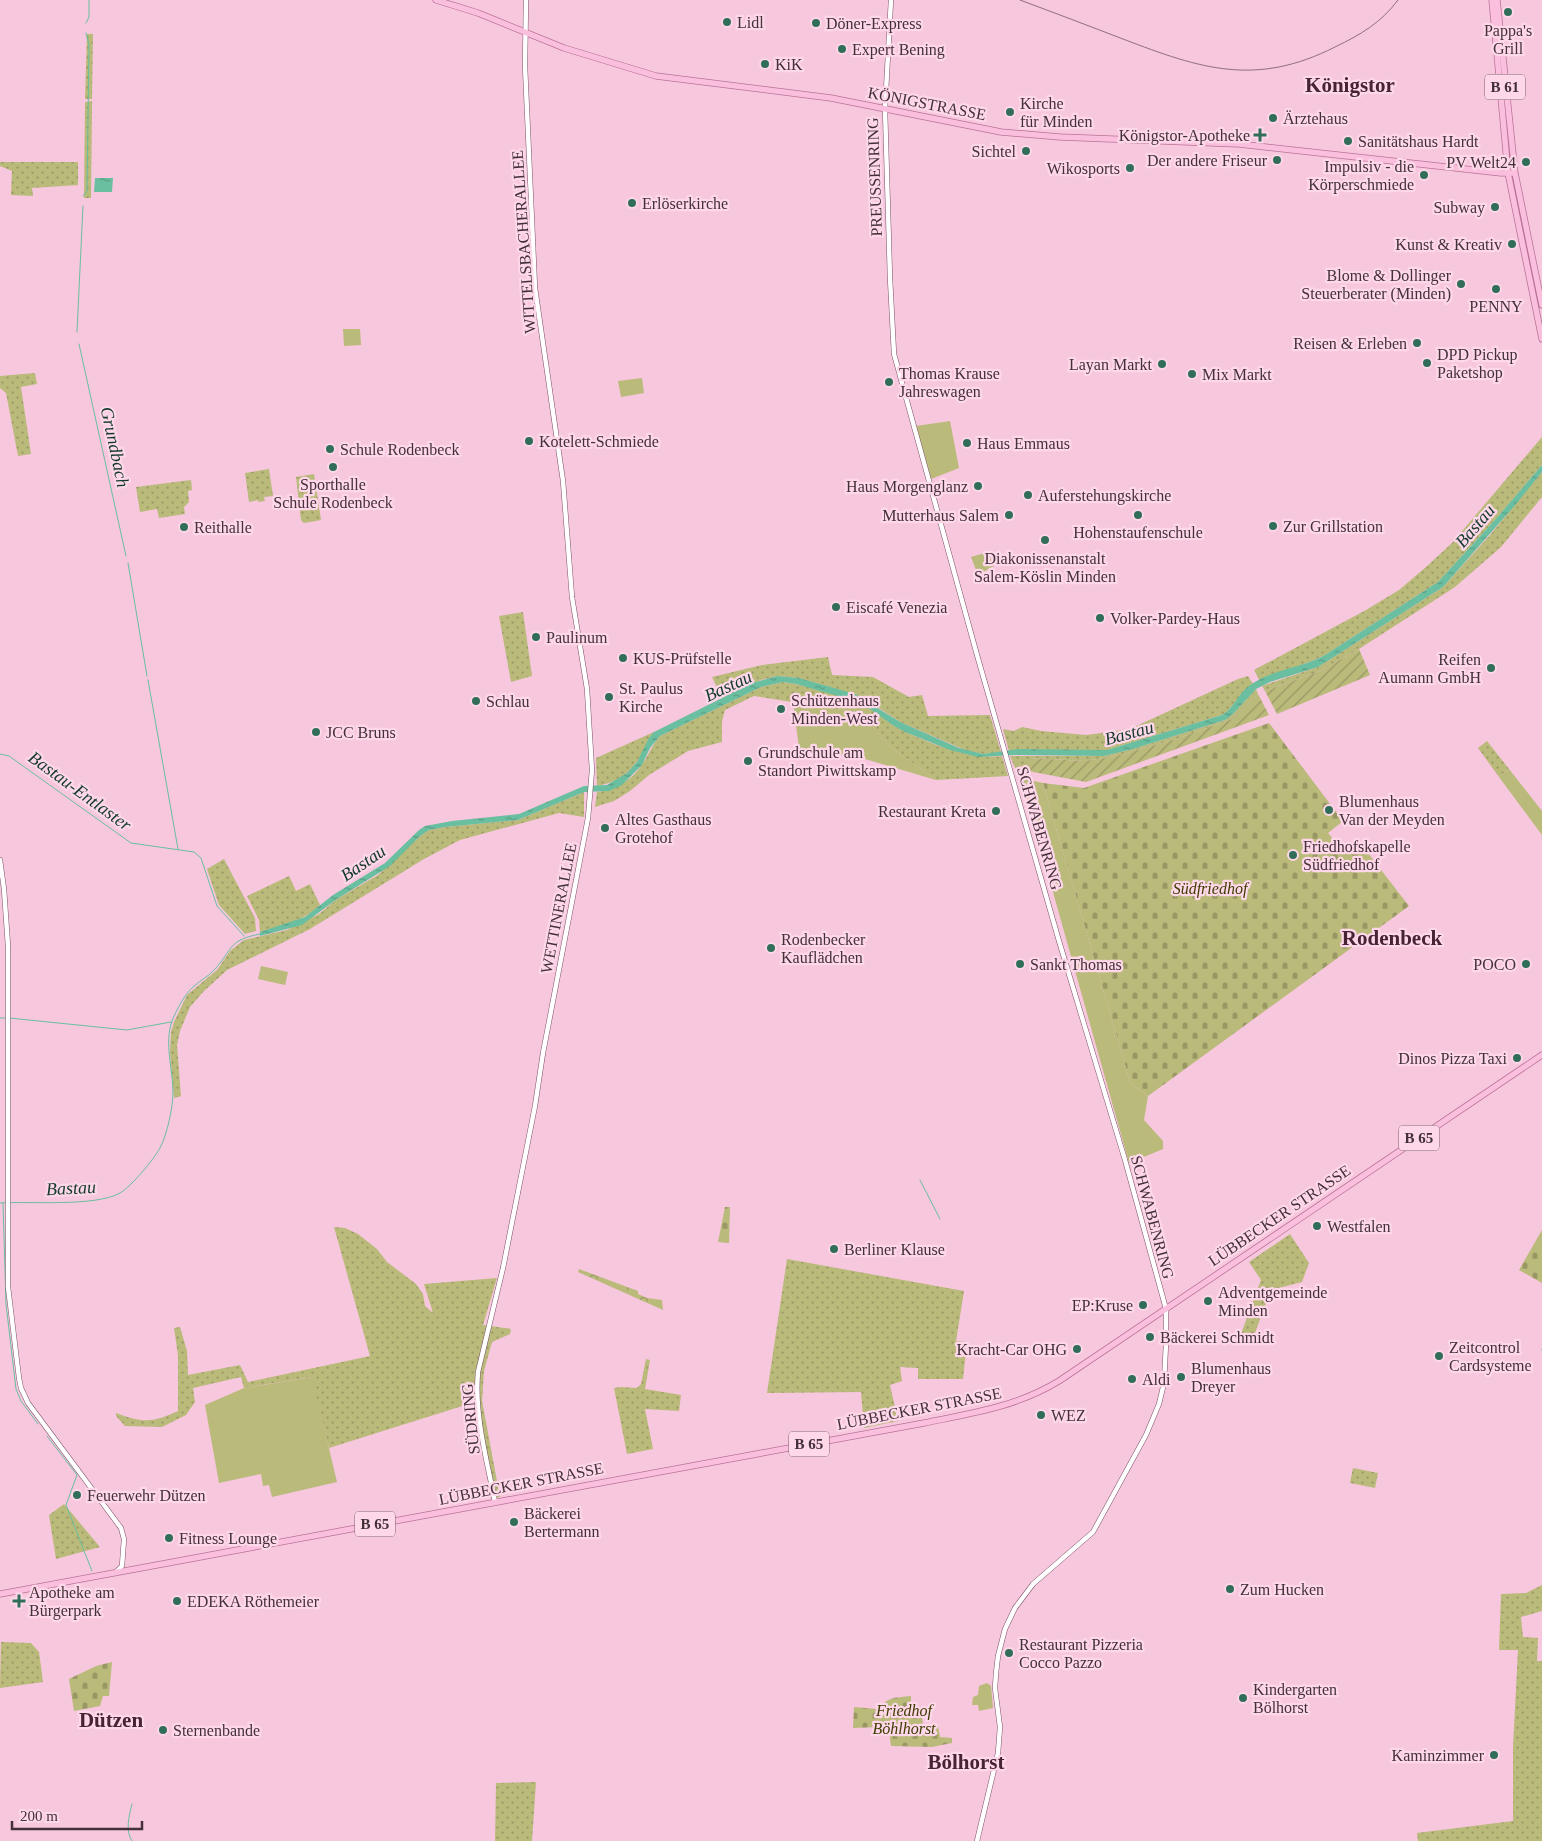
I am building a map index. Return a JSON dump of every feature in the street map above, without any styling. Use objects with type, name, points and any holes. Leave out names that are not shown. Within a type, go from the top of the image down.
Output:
[{"type":"main road","name":"KÖNIGSTRASSE","points":[[436,0],[478,13],[564,48],[656,76],[831,98],[980,128],[1022,134],[1239,144],[1515,173]]},
{"type":"main road","name":"B 61","points":[[1492,0],[1508,173],[1542,339]]},
{"type":"main road","name":"B 61","points":[[1497,0],[1515,173],[1542,306]]},
{"type":"main road","name":"LÜBBECKER STRASSE","points":[[0,1594],[993,1409],[1016,1402],[1045,1389],[1542,1055]]},
{"type":"street","name":"WITTELSBACHERALLEE","points":[[526,0],[525,66],[535,288],[562,481]]},
{"type":"street","name":"PREUSSENRING","points":[[891,0],[885,109],[894,354]]},
{"type":"street","name":"SCHWABENRING","points":[[894,354],[1004,748],[1125,1160],[1166,1309],[1164,1383],[1159,1404],[1146,1435],[1093,1532],[1033,1584],[1015,1608],[1005,1629],[996,1673],[1000,1726],[998,1753],[977,1841]]},
{"type":"street","name":"WETTINERALLEE","points":[[487,1334],[503,1268],[535,1106],[543,1053],[588,818],[592,770],[588,689],[572,597],[562,481]]},
{"type":"street","points":[[0,860],[7,917],[7,1206],[10,1306],[21,1388],[33,1410],[121,1528],[124,1539],[123,1559],[122,1566],[116,1572]]},
{"type":"street","name":"SÜDRING","points":[[487,1334],[478,1372],[477,1388],[481,1425],[495,1502]]},
{"type":"green space","points":[[87,34],[93,34],[92,99],[85,99]]},
{"type":"green space","points":[[92,101],[91,198],[84,198],[85,102]]},
{"type":"green space","points":[[0,162],[78,162],[78,185],[32,188],[33,196],[11,195],[12,171],[0,166]]},
{"type":"green space","points":[[343,329],[360,329],[361,345],[344,346]]},
{"type":"green space","points":[[35,373],[37,384],[21,387],[31,454],[18,456],[6,393],[0,388],[0,376]]},
{"type":"green space","points":[[642,378],[644,393],[621,397],[618,381]]},
{"type":"green space","points":[[950,421],[959,468],[931,479],[916,426]]},
{"type":"green space","points":[[1542,437],[1542,465],[1438,582],[1325,655],[1260,681],[1254,670],[1366,610],[1399,590],[1426,567],[1452,543]]},
{"type":"green space","points":[[269,469],[273,496],[264,497],[265,501],[249,502],[245,473]]},
{"type":"green space","points":[[1542,472],[1542,497],[1501,547],[1455,587],[1359,649],[1320,671],[1265,691],[1262,686],[1318,667],[1443,587],[1490,535]]},
{"type":"green space","points":[[314,474],[321,520],[304,523],[301,520],[296,477]]},
{"type":"green space","points":[[191,480],[192,490],[188,491],[189,502],[184,507],[185,514],[159,518],[157,509],[140,512],[136,487]]},
{"type":"green space","points":[[988,552],[994,566],[978,575],[971,557]]},
{"type":"green space","points":[[523,612],[532,676],[511,682],[499,616]]},
{"type":"green space","points":[[1359,649],[1370,675],[1277,714],[1265,691],[1320,671]]},
{"type":"green space","points":[[828,657],[832,675],[873,677],[909,697],[922,695],[928,716],[990,715],[1001,752],[983,754],[965,750],[900,722],[862,697],[799,678],[777,676],[761,680],[722,698],[712,677],[762,665]]},
{"type":"green space","points":[[1248,676],[1253,684],[1222,715],[1107,750],[1050,751],[1029,749],[1009,751],[1003,729],[1014,731],[1022,727],[1041,731],[1086,735],[1130,729]]},
{"type":"green space","points":[[783,682],[815,688],[847,698],[867,707],[907,733],[948,749],[990,757],[1002,756],[1008,776],[936,780],[889,746],[869,722],[849,711],[754,696],[725,710],[722,721],[722,742],[688,751],[649,775],[630,791],[614,801],[595,807],[597,792],[610,789],[629,779],[639,769],[660,736],[761,687]]},
{"type":"green space","points":[[1256,689],[1258,694],[1232,719],[1176,739],[1116,756],[1085,761],[1031,758],[1028,771],[1015,768],[1010,756],[1104,756],[1133,749],[1225,720]]},
{"type":"green space","points":[[1258,694],[1269,715],[1086,782],[1028,771],[1030,758],[1085,761],[1116,756],[1176,739],[1232,719]]},
{"type":"green space","points":[[793,702],[849,711],[869,722],[889,746],[936,780],[865,759],[799,748]]},
{"type":"green space","name":"Südfriedhof","points":[[1269,723],[1343,821],[1328,833],[1339,845],[1346,848],[1361,844],[1409,906],[1148,1096],[1131,1084],[1043,783],[1084,788]]},
{"type":"green space","points":[[654,732],[639,759],[624,775],[612,782],[597,786],[596,758]]},
{"type":"green space","points":[[1487,741],[1509,769],[1499,777],[1478,748]]},
{"type":"green space","points":[[1509,769],[1542,811],[1542,835],[1499,777]]},
{"type":"green space","points":[[1021,778],[1043,783],[1131,1084],[1148,1096],[1144,1120],[1163,1141],[1163,1149],[1129,1163]]},
{"type":"green space","points":[[584,792],[584,817],[559,813],[460,840],[424,859],[310,929],[227,970],[190,1007],[180,1031],[177,1045],[181,1096],[174,1098],[170,1052],[171,1032],[174,1022],[187,995],[217,970],[230,951],[244,940],[287,930],[319,914],[337,899],[378,875],[429,830],[518,820]]},
{"type":"green space","points":[[224,859],[255,918],[256,931],[245,934],[219,905],[207,869]]},
{"type":"green space","points":[[289,876],[296,891],[310,884],[320,905],[300,919],[260,932],[259,920],[247,896]]},
{"type":"green space","points":[[261,966],[288,972],[285,985],[258,979]]},
{"type":"green space","points":[[725,1207],[730,1207],[729,1243],[718,1242]]},
{"type":"green space","points":[[334,1227],[345,1228],[358,1234],[377,1249],[387,1262],[416,1284],[423,1294],[425,1306],[433,1313],[424,1284],[497,1278],[483,1325],[511,1329],[510,1334],[492,1342],[484,1371],[482,1401],[500,1497],[491,1498],[475,1402],[329,1448],[311,1377],[244,1388],[241,1377],[193,1388],[195,1402],[186,1415],[162,1427],[125,1426],[116,1416],[116,1413],[133,1419],[154,1420],[178,1411],[178,1355],[174,1328],[180,1327],[187,1351],[188,1375],[240,1365],[248,1382],[370,1356]]},
{"type":"green space","points":[[1542,1230],[1542,1283],[1519,1270]]},
{"type":"green space","points":[[1290,1234],[1309,1263],[1302,1282],[1271,1290],[1253,1338],[1241,1334],[1261,1280],[1249,1262]]},
{"type":"green space","points":[[787,1259],[964,1291],[956,1341],[967,1342],[963,1379],[918,1379],[918,1368],[900,1367],[902,1381],[890,1385],[898,1421],[864,1428],[861,1392],[767,1393]]},
{"type":"green space","points":[[579,1269],[638,1291],[638,1294],[647,1298],[662,1300],[663,1310],[578,1272]]},
{"type":"green space","points":[[646,1359],[650,1360],[645,1389],[681,1395],[679,1411],[645,1409],[653,1449],[627,1454],[614,1388],[637,1388],[641,1384]]},
{"type":"green space","points":[[312,1377],[337,1482],[272,1497],[269,1485],[263,1486],[261,1474],[219,1483],[205,1405],[244,1388]]},
{"type":"green space","points":[[1353,1468],[1378,1473],[1375,1488],[1350,1483]]},
{"type":"green space","points":[[64,1504],[100,1547],[56,1559],[49,1515]]},
{"type":"green space","points":[[1542,1585],[1542,1611],[1521,1617],[1523,1637],[1538,1638],[1537,1661],[1542,1661],[1542,1841],[1418,1841],[1417,1833],[1513,1821],[1513,1747],[1518,1650],[1499,1650],[1501,1594],[1526,1593]]},
{"type":"green space","points":[[1,1642],[31,1643],[39,1652],[43,1682],[0,1688]]},
{"type":"green space","points":[[112,1662],[109,1696],[103,1696],[100,1706],[74,1711],[69,1679],[96,1666]]},
{"type":"green space","points":[[987,1683],[991,1686],[993,1708],[979,1711],[978,1705],[972,1705],[973,1697],[978,1695],[979,1686]]},
{"type":"green space","name":"Friedhof Böhlhorst","points":[[911,1696],[911,1703],[921,1707],[923,1726],[938,1726],[940,1737],[952,1738],[952,1743],[932,1747],[891,1746],[889,1731],[881,1731],[879,1727],[853,1728],[854,1707],[876,1709],[881,1708],[890,1699]]},
{"type":"green space","points":[[536,1782],[532,1841],[495,1841],[496,1783]]},
{"type":"water","points":[[95,178],[113,178],[112,192],[94,192]]},
{"type":"water","points":[[1542,465],[1542,472],[1517,503],[1443,587],[1318,667],[1270,682],[1256,689],[1225,720],[1133,749],[1104,756],[1014,755],[978,757],[950,750],[905,732],[870,709],[845,698],[783,682],[761,687],[660,736],[650,748],[642,765],[622,785],[609,791],[584,792],[518,820],[429,830],[419,837],[390,866],[337,899],[302,925],[260,936],[260,932],[305,917],[333,895],[385,863],[425,826],[452,821],[519,814],[584,786],[607,785],[627,773],[637,762],[654,732],[752,683],[777,676],[799,678],[855,694],[900,722],[959,748],[983,754],[1018,749],[1107,750],[1222,715],[1230,709],[1245,689],[1257,681],[1325,655],[1438,582]]},
{"type":"waterway","name":"Grundbach","points":[[86,23],[89,17],[89,0]]},
{"type":"waterway","name":"Grundbach","points":[[83,196],[87,191],[89,45],[86,33]]},
{"type":"waterway","name":"Grundbach","points":[[77,332],[83,206]]},
{"type":"waterway","name":"Grundbach","points":[[79,344],[126,556]]},
{"type":"waterway","name":"Grundbach","points":[[128,563],[147,676]]},
{"type":"waterway","name":"Grundbach","points":[[148,680],[178,849]]},
{"type":"waterway","name":"Bastau-Entlaster","points":[[0,754],[9,756],[131,843],[194,852],[201,858],[217,906],[244,936]]},
{"type":"waterway","name":"Bastau","points":[[0,1203],[95,1200],[120,1193],[136,1179],[160,1148],[169,1121],[173,1093],[169,1039],[172,1021],[179,1007],[190,990],[213,971],[236,942],[260,934]]},
{"type":"waterway","points":[[0,1018],[5,1018]]},
{"type":"waterway","points":[[9,1018],[127,1030],[171,1022]]},
{"type":"waterway","points":[[920,1180],[940,1219]]},
{"type":"waterway","points":[[3,1203],[6,1304],[16,1389],[21,1401],[38,1424]]},
{"type":"waterway","points":[[47,1436],[77,1475],[66,1505],[92,1571]]},
{"type":"waterway","points":[[132,1804],[128,1828],[132,1841]]},
{"type":"railway","points":[[1020,0],[1178,59],[1229,69],[1254,70],[1280,67],[1335,47],[1370,28],[1398,0]]},
{"type":"place","name":"Pappa's Grill","points":[[1508,12]]},
{"type":"place","name":"Lidl","points":[[727,22]]},
{"type":"place","name":"Döner-Express","points":[[816,23]]},
{"type":"place","name":"Expert Bening","points":[[842,49]]},
{"type":"place","name":"KiK","points":[[765,64]]},
{"type":"place","name":"Kirche für Minden","points":[[1010,112]]},
{"type":"place","name":"Ärztehaus","points":[[1273,118]]},
{"type":"place","name":"Königstor-Apotheke","points":[[1260,135]]},
{"type":"place","name":"Sanitätshaus Hardt","points":[[1348,141]]},
{"type":"place","name":"Sichtel","points":[[1026,151]]},
{"type":"place","name":"Der andere Friseur","points":[[1277,160]]},
{"type":"place","name":"PV Welt24","points":[[1526,162]]},
{"type":"place","name":"Wikosports","points":[[1130,168]]},
{"type":"place","name":"Impulsiv - die Körperschmiede","points":[[1424,175]]},
{"type":"place","name":"Erlöserkirche","points":[[632,203]]},
{"type":"place","name":"Subway","points":[[1495,207]]},
{"type":"place","name":"Kunst & Kreativ","points":[[1512,244]]},
{"type":"place","name":"Blome & Dollinger Steuerberater (Minden)","points":[[1461,284]]},
{"type":"place","name":"PENNY","points":[[1496,289]]},
{"type":"place","name":"Reisen & Erleben","points":[[1417,343]]},
{"type":"place","name":"DPD Pickup Paketshop","points":[[1427,363]]},
{"type":"place","name":"Layan Markt","points":[[1162,364]]},
{"type":"place","name":"Mix Markt","points":[[1192,374]]},
{"type":"place","name":"Thomas Krause Jahreswagen","points":[[889,382]]},
{"type":"place","name":"Kotelett-Schmiede","points":[[529,441]]},
{"type":"place","name":"Haus Emmaus","points":[[967,443]]},
{"type":"place","name":"Schule Rodenbeck","points":[[330,449]]},
{"type":"place","name":"Sporthalle Schule Rodenbeck","points":[[333,467]]},
{"type":"place","name":"Haus Morgenglanz","points":[[978,486]]},
{"type":"place","name":"Auferstehungskirche","points":[[1028,495]]},
{"type":"place","name":"Mutterhaus Salem","points":[[1009,515]]},
{"type":"place","name":"Hohenstaufenschule","points":[[1138,515]]},
{"type":"place","name":"Zur Grillstation","points":[[1273,526]]},
{"type":"place","name":"Reithalle","points":[[184,527]]},
{"type":"place","name":"Diakonissenanstalt Salem-Köslin Minden","points":[[1045,540]]},
{"type":"place","name":"Eiscafé Venezia","points":[[836,607]]},
{"type":"place","name":"Volker-Pardey-Haus","points":[[1100,618]]},
{"type":"place","name":"Paulinum","points":[[536,637]]},
{"type":"place","name":"KUS-Prüfstelle","points":[[623,658]]},
{"type":"place","name":"Reifen Aumann GmbH","points":[[1491,668]]},
{"type":"place","name":"St. Paulus Kirche","points":[[609,697]]},
{"type":"place","name":"Schlau","points":[[476,701]]},
{"type":"place","name":"Schützenhaus Minden-West","points":[[781,709]]},
{"type":"place","name":"JCC Bruns","points":[[316,732]]},
{"type":"place","name":"Grundschule am Standort Piwittskamp","points":[[748,761]]},
{"type":"place","name":"Blumenhaus Van der Meyden","points":[[1329,810]]},
{"type":"place","name":"Restaurant Kreta","points":[[996,811]]},
{"type":"place","name":"Altes Gasthaus Grotehof","points":[[605,828]]},
{"type":"place","name":"Friedhofskapelle Südfriedhof","points":[[1293,855]]},
{"type":"place","name":"Rodenbecker Kauflädchen","points":[[771,948]]},
{"type":"place","name":"Sankt Thomas","points":[[1020,964]]},
{"type":"place","name":"POCO","points":[[1526,964]]},
{"type":"place","name":"Dinos Pizza Taxi","points":[[1517,1058]]},
{"type":"place","name":"Westfalen","points":[[1317,1226]]},
{"type":"place","name":"Berliner Klause","points":[[834,1249]]},
{"type":"place","name":"Adventgemeinde Minden","points":[[1208,1301]]},
{"type":"place","name":"EP:Kruse","points":[[1143,1305]]},
{"type":"place","name":"Bäckerei Schmidt","points":[[1150,1337]]},
{"type":"place","name":"Kracht-Car OHG","points":[[1077,1349]]},
{"type":"place","name":"Zeitcontrol Cardsysteme","points":[[1439,1356]]},
{"type":"place","name":"Blumenhaus Dreyer","points":[[1181,1377]]},
{"type":"place","name":"Aldi","points":[[1132,1379]]},
{"type":"place","name":"WEZ","points":[[1041,1415]]},
{"type":"place","name":"Feuerwehr Dützen","points":[[77,1495]]},
{"type":"place","name":"Bäckerei Bertermann","points":[[514,1522]]},
{"type":"place","name":"Fitness Lounge","points":[[169,1538]]},
{"type":"place","name":"Zum Hucken","points":[[1230,1589]]},
{"type":"place","name":"Apotheke am Bürgerpark","points":[[19,1601]]},
{"type":"place","name":"EDEKA Röthemeier","points":[[177,1601]]},
{"type":"place","name":"Restaurant Pizzeria Cocco Pazzo","points":[[1009,1653]]},
{"type":"place","name":"Kindergarten Bölhorst","points":[[1243,1698]]},
{"type":"place","name":"Sternenbande","points":[[163,1730]]},
{"type":"place","name":"Kaminzimmer","points":[[1494,1755]]},
{"type":"district","name":"Königstor","points":[[1350,85]]},
{"type":"district","name":"Rodenbeck","points":[[1392,938]]},
{"type":"district","name":"Dützen","points":[[111,1720]]},
{"type":"district","name":"Bölhorst","points":[[966,1762]]}]
